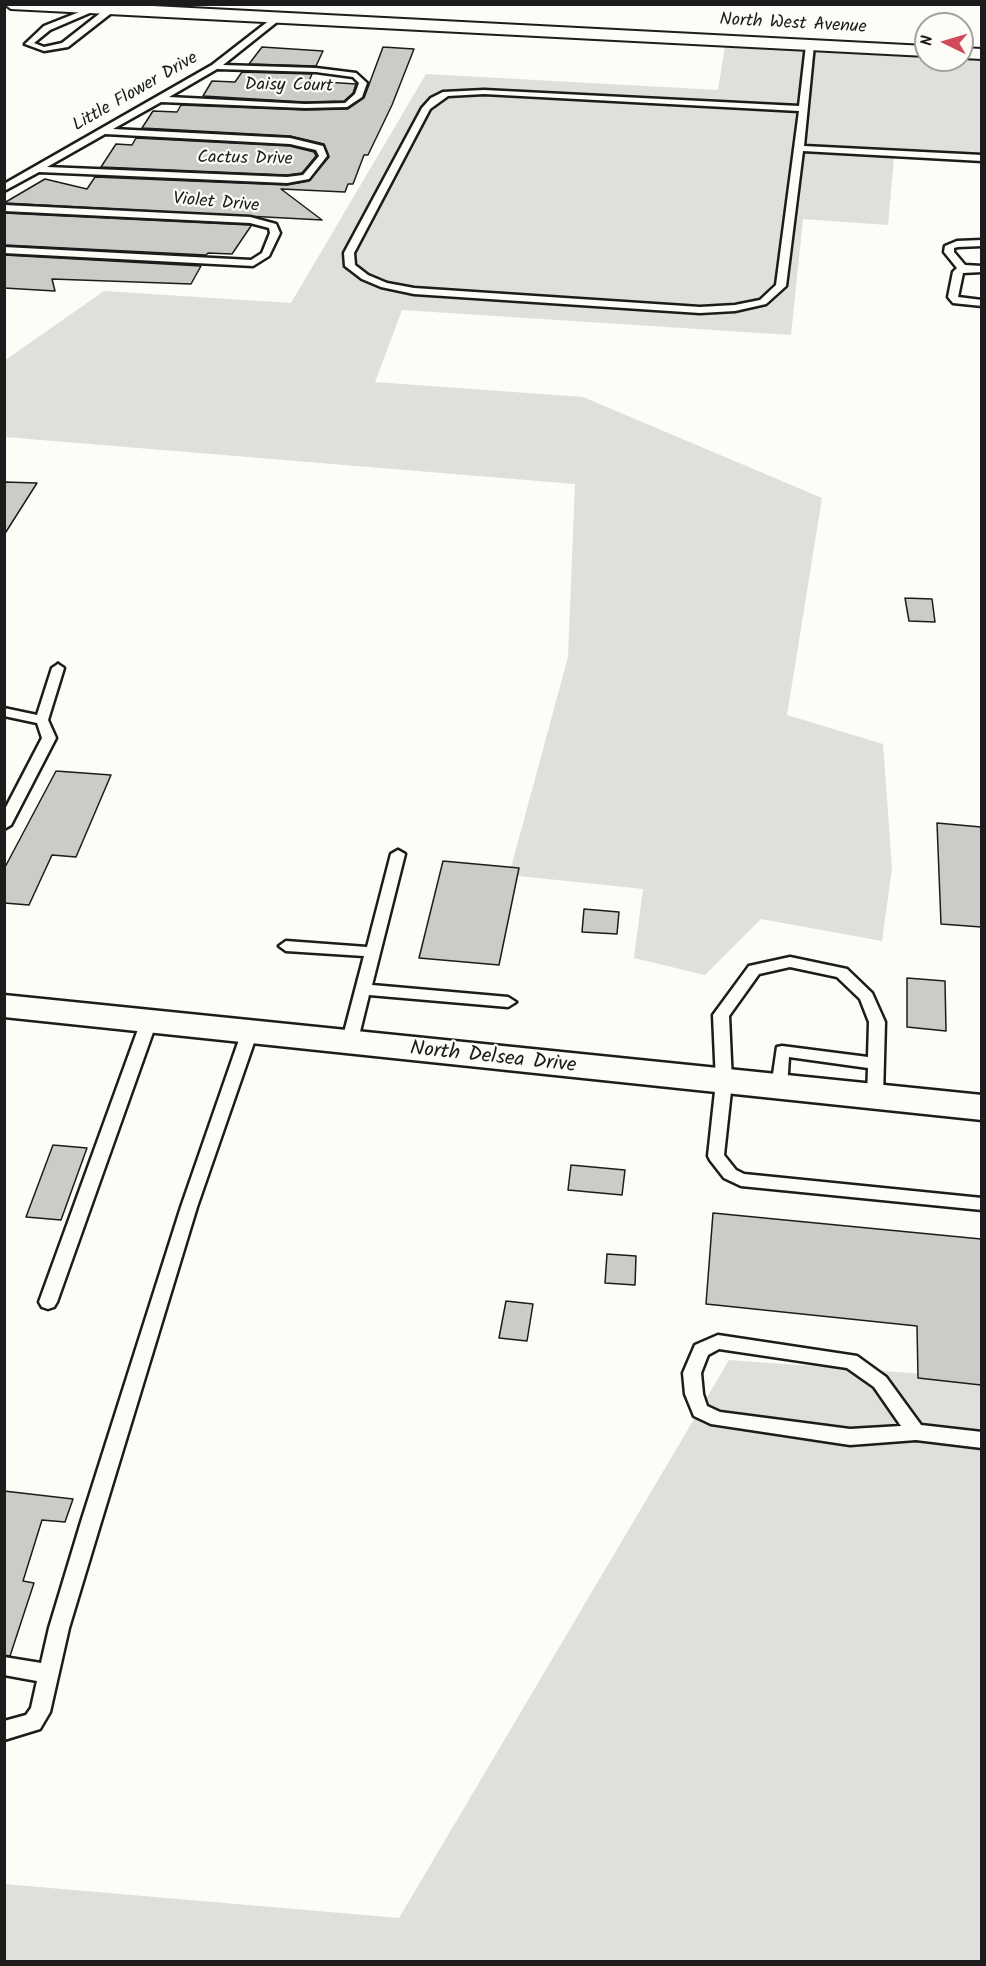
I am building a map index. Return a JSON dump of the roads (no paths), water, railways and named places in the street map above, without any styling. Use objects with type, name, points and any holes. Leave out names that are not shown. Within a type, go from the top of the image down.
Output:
[{"type":"main road","name":"North Delsea Drive","points":[[4,1006],[250,1031],[349,1044],[981,1108]]},
{"type":"street","name":"North West Avenue","points":[[11,4],[65,14],[103,9],[914,50]]},
{"type":"lane","points":[[65,14],[29,44],[44,50],[65,45],[103,9]]},
{"type":"lane","name":"Little Flower Drive","points":[[4,189],[215,67],[278,18]]},
{"type":"lane","points":[[803,109],[484,92],[446,94],[434,100],[426,108],[349,253],[350,266],[365,277],[384,285],[414,291],[700,310],[735,308],[763,302],[781,286],[799,148],[810,45]]},
{"type":"lane","name":"Daisy Court","points":[[159,99],[305,106],[347,105],[359,95],[363,83],[356,75],[316,70],[215,67]]},
{"type":"lane","name":"Cactus Drive","points":[[39,168],[287,180],[306,177],[323,156],[320,148],[290,141],[103,131]]},
{"type":"lane","points":[[799,148],[981,158]]},
{"type":"lane","name":"Violet Drive","points":[[4,208],[250,220],[273,226],[275,233],[266,254],[253,263],[4,250]]},
{"type":"lane","points":[[981,243],[950,246],[951,258],[962,268],[981,269]]},
{"type":"lane","points":[[962,268],[958,272],[953,297],[956,301],[981,303]]},
{"type":"lane","points":[[4,825],[49,738],[42,720],[58,668]]},
{"type":"lane","points":[[4,712],[42,720]]},
{"type":"lane","points":[[349,1044],[398,854]]},
{"type":"lane","points":[[286,946],[373,952]]},
{"type":"lane","points":[[875,1097],[877,1022],[867,997],[842,973],[790,962],[754,970],[721,1015],[724,1082],[716,1156],[730,1174],[741,1180],[981,1204]]},
{"type":"lane","points":[[363,989],[508,1002]]},
{"type":"lane","points":[[48,1302],[150,1021]]},
{"type":"lane","points":[[4,1731],[33,1722],[40,1712],[47,1673],[189,1207],[250,1031]]},
{"type":"lane","points":[[778,1088],[783,1051],[876,1064]]},
{"type":"lane","points":[[916,1432],[872,1374],[851,1361],[718,1342],[701,1350],[692,1373],[694,1394],[700,1411],[708,1417],[850,1437],[916,1432],[981,1440]]},
{"type":"lane","points":[[4,1666],[47,1673]]}]
